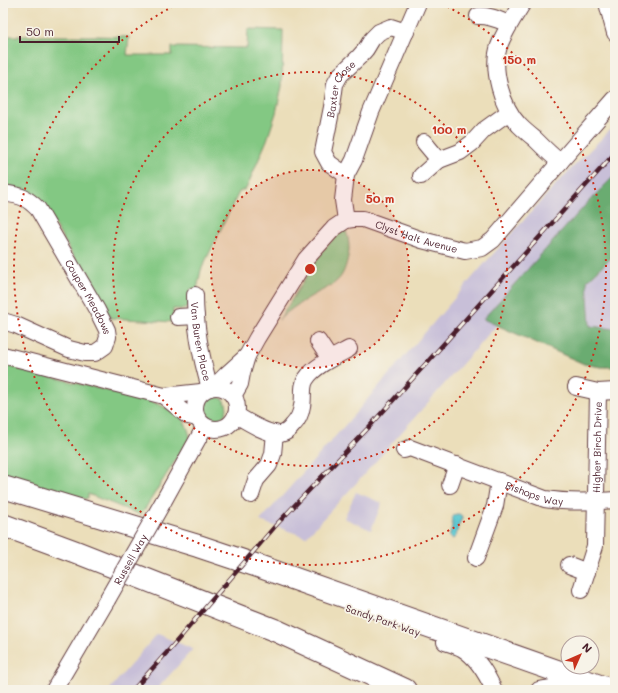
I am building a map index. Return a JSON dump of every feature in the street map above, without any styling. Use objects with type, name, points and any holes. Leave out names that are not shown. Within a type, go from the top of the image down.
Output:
[{"type":"main road","points":[[3,487],[198,546],[604,687]]},
{"type":"main road","points":[[7,527],[76,552],[277,631],[405,690]]},
{"type":"street","points":[[233,396],[240,384],[247,356],[306,259],[334,228],[346,220],[343,200],[346,175],[354,160],[371,112],[418,3]]},
{"type":"street","points":[[523,3],[509,24],[499,47],[496,66],[499,84],[503,100],[509,112],[519,125],[560,162]]},
{"type":"street","points":[[607,3],[615,33]]},
{"type":"street","points":[[478,16],[483,15],[491,17],[509,24]]},
{"type":"street","name":"Baxter Close","points":[[346,175],[329,163],[323,152],[335,84],[340,75],[363,53],[372,39],[379,32],[391,28],[406,32]]},
{"type":"street","name":"Clyst Halt Avenue","points":[[346,220],[363,219],[422,240],[465,251],[482,248],[494,240],[615,99]]},
{"type":"street","points":[[421,176],[439,160],[460,152],[472,143],[484,130],[509,112]]},
{"type":"street","points":[[424,142],[439,160]]},
{"type":"street","name":"Couper Meadows","points":[[3,193],[22,196],[38,209],[97,310],[107,330],[108,337],[105,346],[95,353],[85,353],[69,349],[16,325],[3,321]]},
{"type":"street","name":"Van Buren Place","points":[[195,295],[196,324],[208,389]]},
{"type":"street","points":[[178,317],[196,316]]},
{"type":"street","points":[[318,340],[330,360]]},
{"type":"street","points":[[236,415],[250,424],[275,433],[282,434],[289,430],[300,415],[303,387],[306,377],[318,367],[349,349]]},
{"type":"street","points":[[3,356],[164,396],[221,387],[230,392],[233,396],[237,410],[236,415],[224,428],[211,429],[188,416],[164,396]]},
{"type":"street","points":[[201,422],[194,407],[197,398],[247,356]]},
{"type":"street","name":"Higher Birch Drive","points":[[576,387],[598,392],[615,391]]},
{"type":"street","name":"Higher Birch Drive","points":[[581,590],[595,546],[598,392]]},
{"type":"street","name":"Russell Way","points":[[54,690],[108,600],[163,502],[201,422]]},
{"type":"street","points":[[252,495],[256,480],[269,465],[273,454],[275,433]]},
{"type":"street","name":"Bishops Way","points":[[404,450],[410,448],[545,499],[565,502],[596,502],[615,500]]},
{"type":"street","points":[[450,484],[458,465]]},
{"type":"street","points":[[476,558],[495,506],[499,481]]},
{"type":"street","points":[[569,564],[587,572]]},
{"type":"street","name":"Sandy Park Way","points":[[258,566],[276,583],[450,643],[463,649],[472,656],[484,670],[494,690]]},
{"type":"street","points":[[540,690],[558,687],[604,687]]},
{"type":"shaded area","points":[[615,125],[615,196],[306,537],[260,521],[485,263],[560,180]]},
{"type":"shaded area","points":[[615,255],[615,329],[590,326],[587,281]]},
{"type":"shaded area","points":[[356,492],[382,503],[371,530],[344,518]]},
{"type":"shaded area","points":[[157,634],[193,649],[156,690],[109,690]]},
{"type":"green space","points":[[248,29],[283,30],[282,86],[276,113],[267,140],[246,189],[239,192],[201,270],[197,289],[190,289],[189,305],[186,309],[173,309],[173,322],[111,318],[40,201],[32,194],[3,188],[3,36],[129,37],[127,55],[172,55],[172,47],[247,48]]},
{"type":"green space","points":[[615,175],[615,254],[587,281],[590,326],[615,329],[615,367],[601,367],[584,364],[483,319],[590,200]]},
{"type":"green space","points":[[345,229],[348,239],[349,254],[340,278],[331,286],[297,305],[279,320],[322,251]]},
{"type":"green space","points":[[3,365],[150,401],[180,416],[190,437],[141,515],[88,494],[88,498],[84,499],[3,475]]},
{"type":"green space","points":[[216,397],[224,400],[227,408],[224,416],[216,419],[208,416],[205,408],[208,400]]},
{"type":"water","points":[[456,514],[460,514],[462,518],[456,536],[453,539],[449,537],[452,527],[452,517]]},
{"type":"railway","points":[[133,690],[277,524],[370,426],[615,153]]}]
